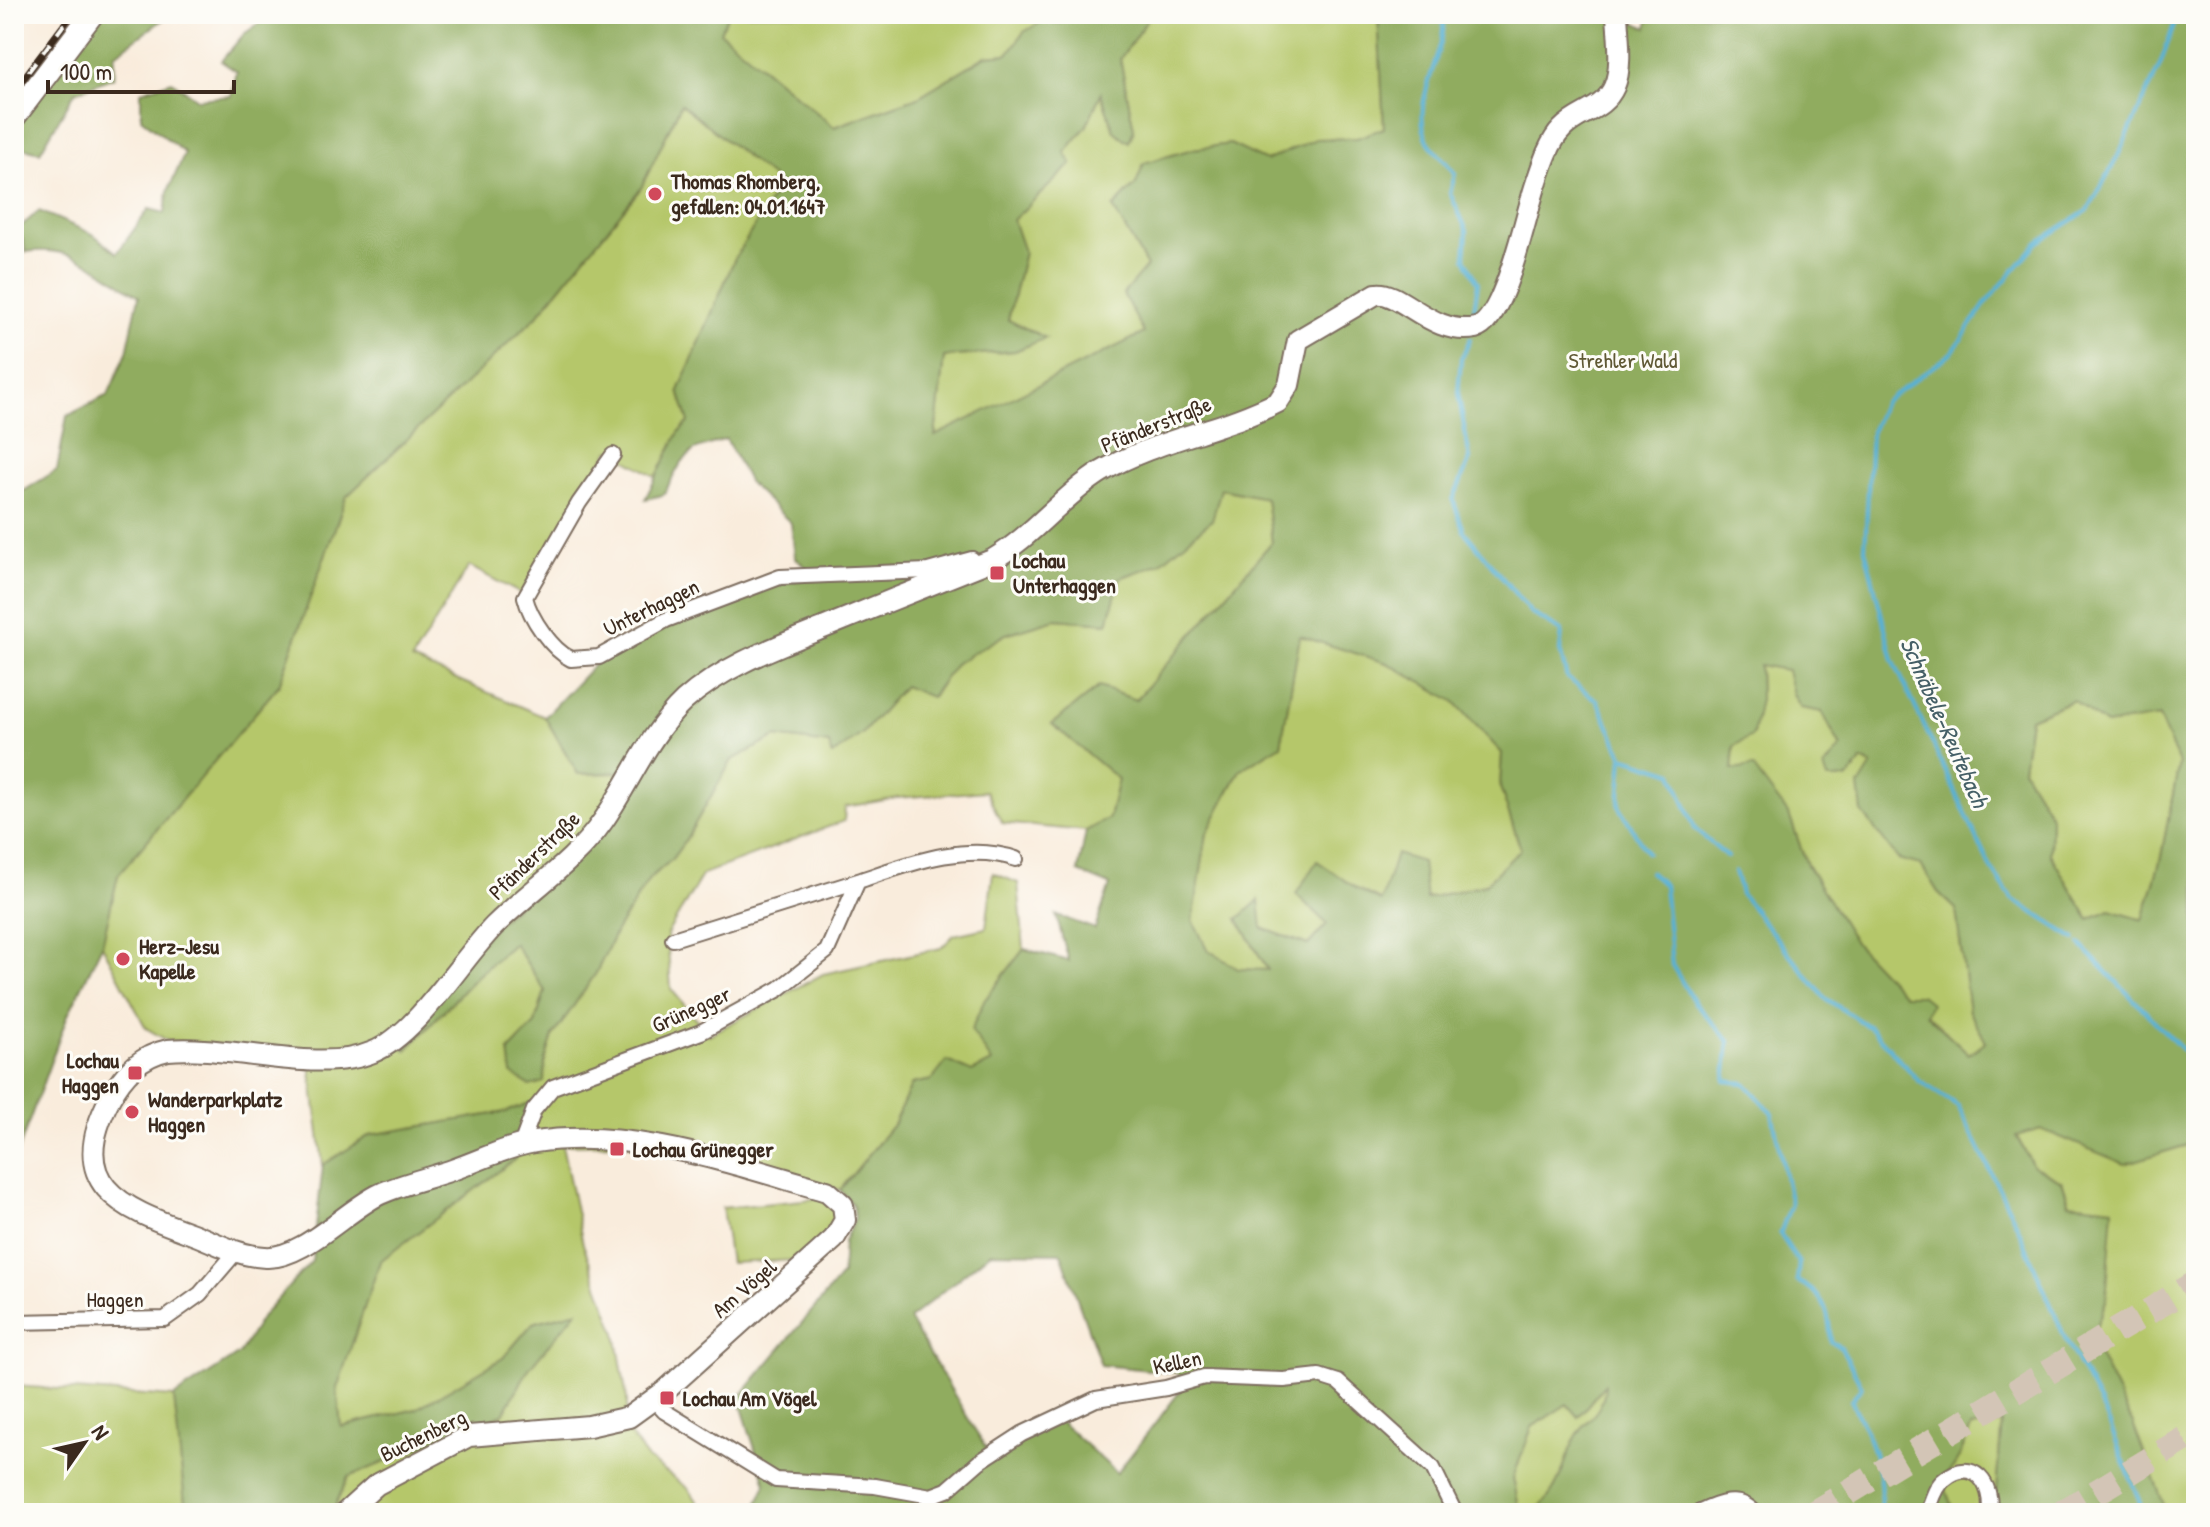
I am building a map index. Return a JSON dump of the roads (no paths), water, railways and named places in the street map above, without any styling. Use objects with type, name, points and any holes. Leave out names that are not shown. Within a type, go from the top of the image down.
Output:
[{"type":"main road","points":[[14,117],[92,14]]},
{"type":"street","name":"Pfänderstraße","points":[[840,1201],[827,1191],[664,1147],[615,1141],[557,1140],[521,1145],[380,1194],[289,1252],[266,1258],[236,1252],[121,1204],[98,1180],[93,1147],[102,1117],[125,1076],[178,1049],[326,1058],[362,1056],[386,1045],[409,1025],[494,926],[577,853],[603,822],[662,728],[682,703],[701,687],[774,648],[992,560],[1018,543],[1079,487],[1102,471],[1278,402],[1289,385],[1298,340],[1376,294],[1389,294],[1437,325],[1475,328],[1490,320],[1502,296],[1535,185],[1554,141],[1568,123],[1604,102],[1615,84],[1617,14]]},
{"type":"street","name":"Unterhaggen","points":[[613,455],[579,503],[525,597],[528,607],[553,643],[571,659],[599,657],[666,620],[780,577],[928,571],[977,558],[992,560]]},
{"type":"street","points":[[673,939],[907,864],[976,851],[1016,859]]},
{"type":"street","name":"Grünegger","points":[[521,1145],[534,1110],[553,1087],[721,1023],[808,969],[831,944],[858,881]]},
{"type":"street","name":"Am Vögel","points":[[533,1429],[617,1422],[654,1400],[834,1239],[845,1220],[840,1201]]},
{"type":"street","name":"Haggen","points":[[14,1322],[165,1319],[200,1294],[236,1252]]},
{"type":"street","name":"Kellen","points":[[654,1400],[676,1419],[776,1480],[875,1486],[925,1496],[943,1493],[979,1462],[1022,1434],[1096,1399],[1166,1388],[1204,1377],[1284,1380],[1319,1376],[1338,1382],[1433,1468],[1455,1513]]},
{"type":"street","name":"Buchenberg","points":[[345,1513],[376,1485],[469,1436],[533,1429]]},
{"type":"street","points":[[1927,1513],[1939,1484],[1946,1477],[1965,1471],[1974,1472],[1987,1482],[1991,1501],[1989,1513]]},
{"type":"street","points":[[1698,1513],[1733,1501],[1742,1502],[1755,1513]]},
{"type":"waterway","points":[[1443,14],[1440,44],[1426,93],[1423,126],[1428,141],[1455,174],[1450,193],[1467,231],[1465,258],[1478,283],[1474,310]]},
{"type":"waterway","name":"Schnäbele-Reutebach","points":[[2075,939],[2012,899],[1991,868],[1893,660],[1865,549],[1871,432],[1884,402],[1952,353],[1986,303],[2037,243],[2088,210],[2117,158],[2160,65],[2178,14]]},
{"type":"waterway","points":[[1470,339],[1461,359],[1458,393],[1470,459],[1453,500],[1464,531],[1531,613],[1562,631],[1560,651],[1567,678],[1597,700],[1623,757],[1619,806],[1647,853]]},
{"type":"waterway","points":[[1623,757],[1673,773],[1695,829],[1727,857]]},
{"type":"waterway","points":[[1735,871],[1741,894],[1825,998],[1872,1029],[1919,1081],[1958,1106],[2016,1223],[2065,1338],[2106,1415],[2144,1513]]},
{"type":"waterway","points":[[1650,872],[1664,885],[1672,965],[1694,1002],[1729,1041],[1725,1081],[1745,1083],[1772,1113],[1791,1204],[1780,1234],[1799,1263],[1797,1281],[1820,1299],[1827,1313],[1831,1342],[1841,1347],[1862,1387],[1851,1400],[1870,1441],[1878,1468],[1880,1513]]},
{"type":"waterway","name":"Schnäbele-Reutebach","points":[[2080,944],[2196,1064]]},
{"type":"tunnel","points":[[1814,1513],[2196,1283]]},
{"type":"tunnel","points":[[2062,1513],[2196,1432]]},
{"type":"railway","points":[[14,91],[72,14]]},
{"type":"place","name":"Thomas Rhomberg, gefallen: 04.01.1647","points":[[655,194]]},
{"type":"place","name":"Lochau Unterhaggen","points":[[997,573]]},
{"type":"place","name":"Herz-Jesu Kapelle","points":[[123,959]]},
{"type":"place","name":"Lochau Haggen","points":[[135,1073]]},
{"type":"place","name":"Wanderparkplatz Haggen","points":[[132,1112]]},
{"type":"place","name":"Lochau Grünegger","points":[[617,1149]]},
{"type":"place","name":"Lochau Am Vögel","points":[[667,1398]]},
{"type":"park label","name":"Strehler Wald","points":[[1623,360]]}]
